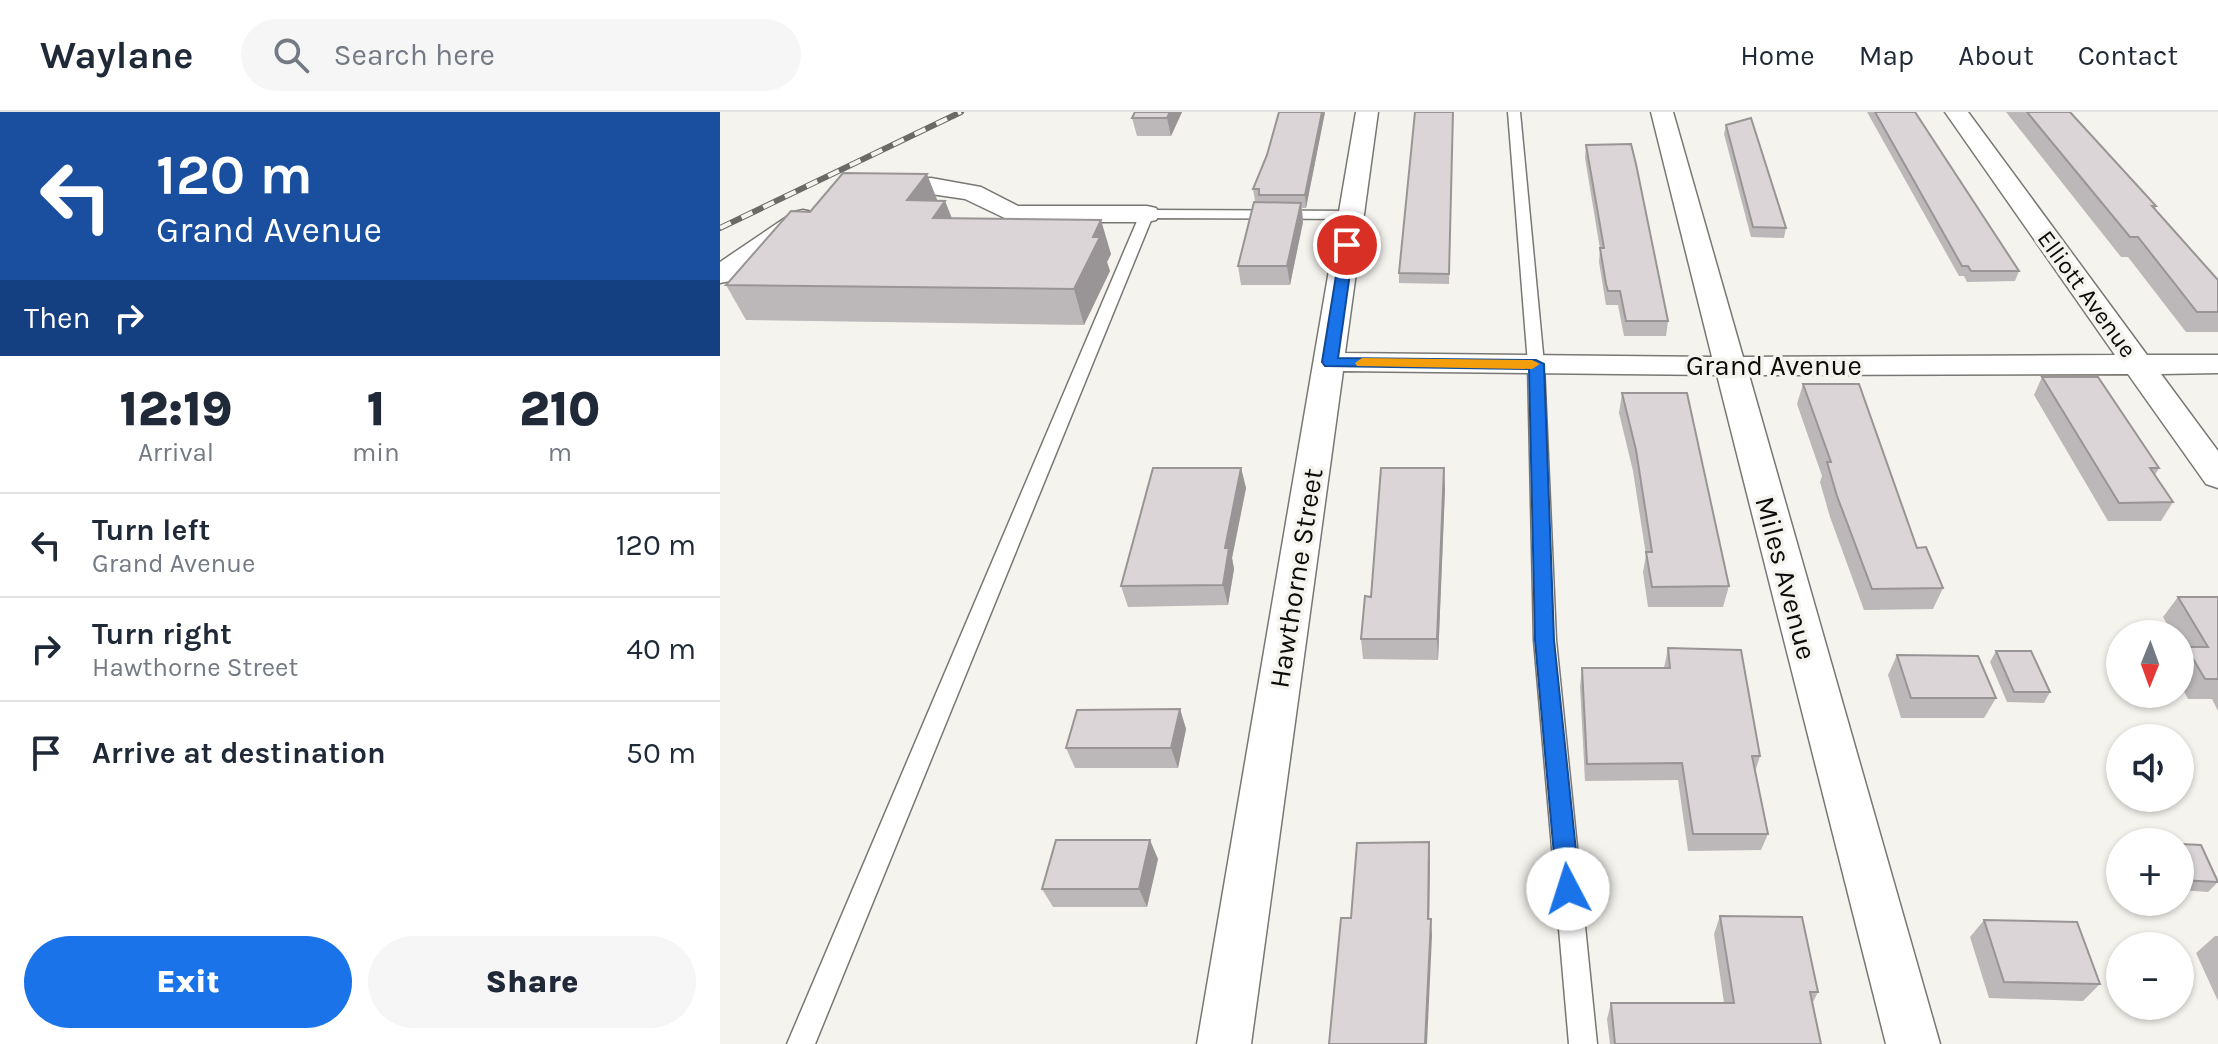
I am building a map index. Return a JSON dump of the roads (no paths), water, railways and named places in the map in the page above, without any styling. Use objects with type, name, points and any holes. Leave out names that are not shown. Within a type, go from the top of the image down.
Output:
[{"type":"street","name":"Hawthorne Street","points":[[1224,1044],[1367,112]]},
{"type":"street","name":"Miles Avenue","points":[[1662,112],[1913,1044]]},
{"type":"street","name":"Elliott Avenue","points":[[1956,112],[2218,476]]},
{"type":"street","points":[[854,191],[895,184],[931,186],[972,192],[1013,214],[1147,214]]},
{"type":"street","points":[[720,275],[778,233],[829,203]]},
{"type":"street","name":"Grand Avenue","points":[[1330,362],[1729,366],[2218,364]]},
{"type":"lane","points":[[1514,112],[1536,364],[1545,640],[1583,1044]]},
{"type":"lane","points":[[801,1044],[1147,214],[1352,215]]},
{"type":"railway","points":[[720,228],[961,112]]}]
